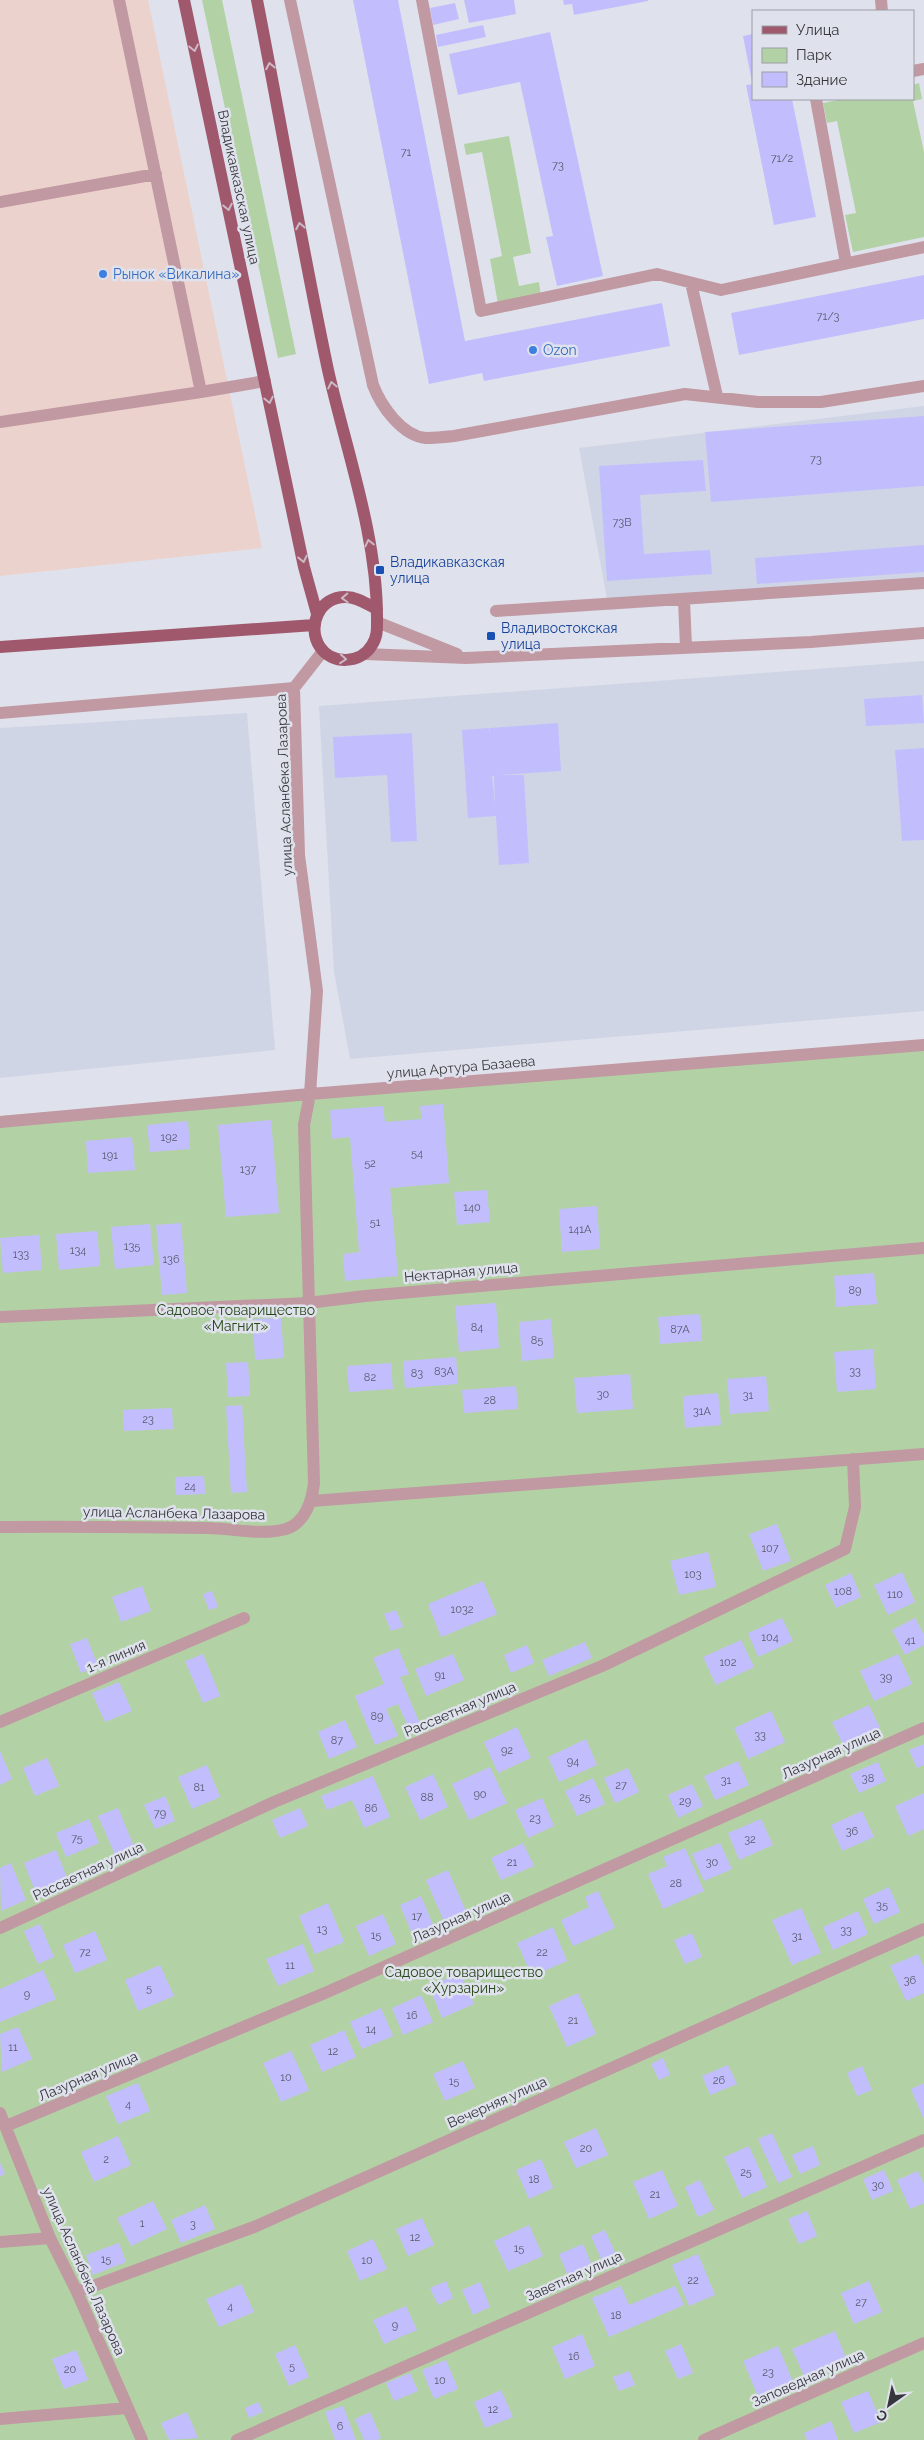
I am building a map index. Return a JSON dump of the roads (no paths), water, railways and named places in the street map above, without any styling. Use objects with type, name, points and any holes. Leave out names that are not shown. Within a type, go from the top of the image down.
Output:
[{"type":"main road","name":"Владикавказская улица","points":[[184,0],[315,620]]},
{"type":"main road","points":[[257,0],[328,369],[373,559],[377,615],[377,632],[375,639],[365,654],[352,660],[333,658],[323,651],[314,636],[315,620],[332,600],[343,596],[356,598],[377,615]]},
{"type":"main road","points":[[0,647],[315,620]]},
{"type":"street","points":[[119,0],[201,392]]},
{"type":"street","points":[[290,0],[373,385],[378,400],[400,426],[424,438],[454,436],[685,394],[758,402],[821,402],[924,386]]},
{"type":"street","points":[[422,0],[481,311],[657,274],[721,290],[924,247]]},
{"type":"street","points":[[816,100],[846,263]]},
{"type":"street","points":[[0,202],[156,174]]},
{"type":"street","points":[[691,283],[717,396]]},
{"type":"street","points":[[0,422],[265,381]]},
{"type":"street","points":[[496,610],[684,600],[924,583]]},
{"type":"street","points":[[684,600],[686,647]]},
{"type":"street","points":[[377,615],[466,658]]},
{"type":"street","points":[[365,654],[466,658],[811,642],[924,633]]},
{"type":"street","name":"улица Асланбека Лазарова","points":[[0,1527],[208,1528],[261,1531],[287,1529],[302,1518],[312,1501],[314,1484],[304,1126],[310,1094],[317,991],[299,855],[297,728],[294,688],[323,651]]},
{"type":"street","points":[[0,713],[294,688]]},
{"type":"street","name":"улица Артура Базаева","points":[[0,1122],[310,1094],[924,1045]]},
{"type":"street","name":"Нектарная улица","points":[[0,1317],[308,1303],[404,1292],[924,1248]]},
{"type":"street","points":[[312,1501],[924,1454]]},
{"type":"street","name":"Рассветная улица","points":[[0,1928],[274,1802],[602,1666],[845,1550],[856,1507],[853,1459]]},
{"type":"street","name":"1-я линия","points":[[0,1722],[244,1618]]},
{"type":"street","name":"Лазурная улица","points":[[6,2126],[325,1993],[924,1728]]},
{"type":"street","name":"Вечерняя улица","points":[[78,2292],[254,2227],[924,1929]]},
{"type":"street","name":"улица Асланбека Лазарова","points":[[0,2114],[50,2238],[78,2292],[142,2440]]},
{"type":"street","name":"Заветная улица","points":[[237,2440],[924,2140]]},
{"type":"street","points":[[0,2242],[50,2238]]},
{"type":"street","name":"Заповедная улица","points":[[704,2440],[924,2343]]},
{"type":"street","points":[[0,2419],[127,2408]]},
{"type":"place","name":"Рынок «Викалина»","points":[[103,274]]},
{"type":"place","name":"Ozon","points":[[533,350]]},
{"type":"place","name":"Владикавказская улица","points":[[380,570]]},
{"type":"place","name":"Владивостокская улица","points":[[491,636]]},
{"type":"park label","name":"Садовое товарищество «Магнит»","points":[[236,1318]]},
{"type":"park label","name":"Садовое товарищество «Хурзарин»","points":[[464,1980]]}]
